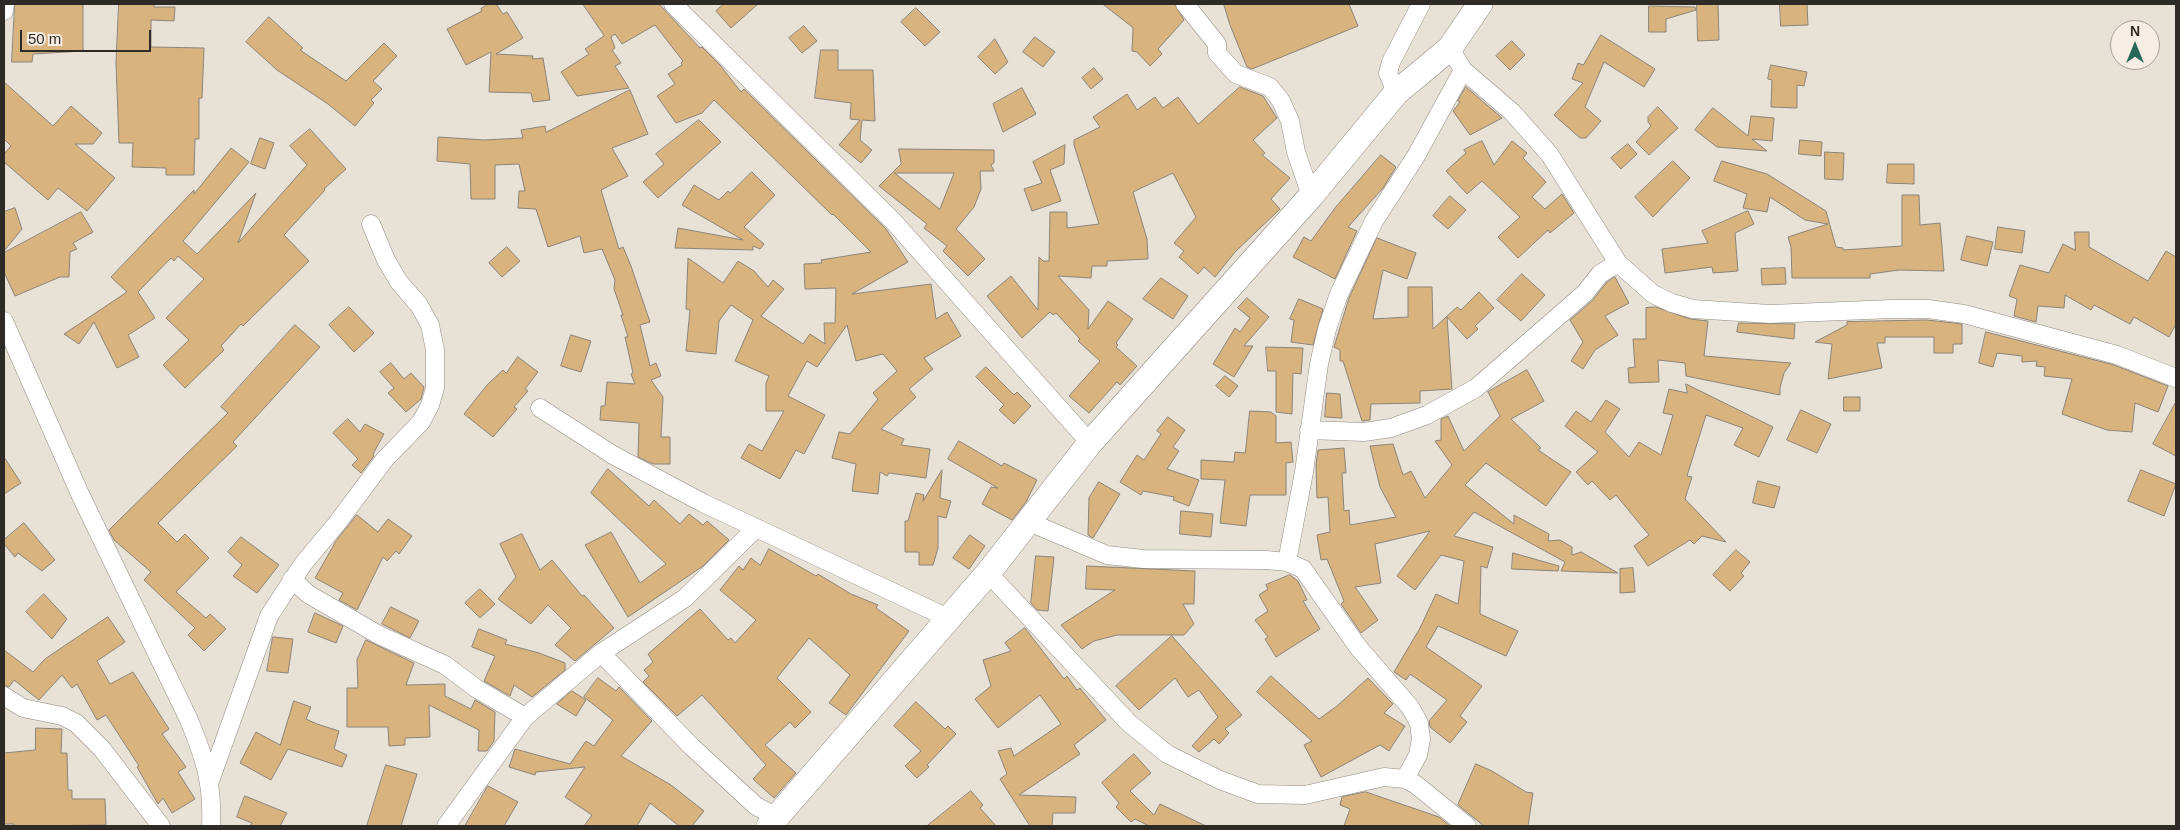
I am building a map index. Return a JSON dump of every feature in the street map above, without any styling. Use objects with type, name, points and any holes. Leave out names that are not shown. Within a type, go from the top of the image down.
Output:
[{"type":"street","points":[[4,11],[5,4]]},
{"type":"street","points":[[674,4],[894,222],[1090,443]]},
{"type":"street","points":[[1185,4],[1217,44],[1217,53],[1236,74],[1270,86],[1281,101],[1290,121],[1296,152],[1311,196]]},
{"type":"street","points":[[1396,93],[1388,73],[1391,62],[1421,4]]},
{"type":"street","points":[[601,654],[692,747],[773,821],[950,619],[1090,443],[1311,196],[1396,93],[1450,48],[1480,4]]},
{"type":"street","points":[[1450,48],[1463,70],[1512,112],[1550,155],[1618,263],[1653,294],[1672,303],[1693,309],[1770,314],[1901,309],[1964,314],[2117,356],[2176,378]]},
{"type":"street","points":[[1287,562],[1304,472],[1319,364],[1327,329],[1339,294],[1374,221],[1416,156],[1463,70]]},
{"type":"street","points":[[210,781],[259,639],[269,616],[292,579],[367,485],[385,459],[421,422],[430,406],[435,388],[436,350],[430,325],[419,305],[399,282],[386,260],[371,224]]},
{"type":"street","points":[[1309,430],[1364,432],[1391,428],[1427,415],[1476,388],[1585,293],[1600,274],[1618,263]]},
{"type":"street","points":[[4,321],[80,494],[189,720],[201,750],[210,781],[211,826]]},
{"type":"street","points":[[540,408],[613,456],[756,528],[950,619]]},
{"type":"street","points":[[1029,522],[1107,555],[1143,559],[1287,562],[1303,570],[1358,646],[1410,707],[1419,723],[1421,739],[1418,755],[1405,779]]},
{"type":"street","points":[[446,826],[525,717],[601,654],[685,598],[756,528]]},
{"type":"street","points":[[988,573],[1130,723],[1167,754],[1220,780],[1258,794],[1305,795],[1384,777],[1405,779],[1415,784],[1467,826]]},
{"type":"street","points":[[292,579],[308,594],[365,627],[445,665],[477,689],[525,717]]},
{"type":"street","points":[[4,696],[24,708],[62,716],[76,723],[102,749],[161,826]]},
{"type":"building","points":[[15,4],[83,4],[83,51],[33,54],[32,62],[12,62]]},
{"type":"building","points":[[119,4],[154,4],[154,7],[175,7],[174,21],[151,20],[151,47],[204,48],[202,98],[199,98],[199,139],[195,139],[194,175],[166,175],[166,168],[132,167],[133,143],[119,143],[116,63]]},
{"type":"building","points":[[488,4],[496,4],[503,14],[507,12],[523,38],[496,54],[533,56],[532,59],[543,58],[550,100],[533,102],[531,93],[489,92],[491,52],[466,65],[447,29],[482,11],[481,9]]},
{"type":"building","points":[[583,4],[659,4],[700,48],[702,47],[720,65],[741,92],[744,89],[886,229],[908,262],[852,294],[931,284],[936,319],[947,312],[961,336],[924,358],[933,369],[909,389],[916,397],[881,429],[904,439],[901,445],[930,449],[926,478],[889,473],[887,476],[880,472],[878,494],[852,491],[856,464],[832,458],[839,432],[850,434],[878,399],[873,393],[897,371],[883,354],[856,361],[847,325],[817,367],[807,361],[788,396],[825,415],[804,454],[796,450],[780,479],[741,458],[749,444],[762,451],[784,411],[766,411],[766,383],[769,376],[735,361],[753,320],[731,305],[719,321],[716,354],[686,351],[690,310],[686,309],[688,258],[723,283],[738,261],[754,271],[768,287],[773,280],[784,289],[761,316],[803,344],[810,334],[825,344],[824,323],[835,323],[836,288],[805,289],[804,264],[822,263],[821,260],[871,252],[714,100],[702,113],[676,123],[657,96],[675,84],[668,74],[682,65],[683,61],[655,25],[622,44],[615,34],[611,37],[615,48],[612,50],[621,63],[615,66],[629,88],[577,96],[561,72],[589,54],[585,49],[604,36]]},
{"type":"building","points":[[724,4],[758,4],[731,28],[716,11]]},
{"type":"building","points":[[1103,4],[1175,4],[1184,20],[1158,49],[1162,54],[1150,66],[1137,52],[1132,51],[1133,28]]},
{"type":"building","points":[[1224,4],[1349,4],[1358,26],[1252,69],[1247,67],[1230,25]]},
{"type":"building","points":[[1697,4],[1718,4],[1719,40],[1698,41]]},
{"type":"building","points":[[1780,4],[1807,4],[1808,25],[1781,26]]},
{"type":"building","points":[[1649,6],[1695,7],[1696,10],[1666,19],[1666,32],[1649,32]]},
{"type":"building","points":[[916,8],[940,32],[925,46],[901,22]]},
{"type":"building","points":[[269,17],[303,48],[300,50],[346,81],[384,43],[397,56],[373,81],[382,89],[371,100],[374,103],[355,126],[328,104],[277,70],[246,42]]},
{"type":"building","points":[[804,26],[817,41],[802,53],[789,38]]},
{"type":"building","points":[[1601,35],[1655,69],[1644,87],[1604,62],[1585,107],[1601,121],[1586,138],[1580,138],[1554,115],[1583,83],[1572,79],[1578,63],[1583,65]]},
{"type":"building","points":[[1035,37],[1055,52],[1043,67],[1023,52]]},
{"type":"building","points":[[995,39],[1008,62],[995,74],[978,57]]},
{"type":"building","points":[[1512,41],[1525,55],[1510,70],[1496,56]]},
{"type":"building","points":[[821,50],[838,50],[838,70],[873,70],[875,121],[862,120],[860,140],[872,150],[861,163],[839,145],[860,120],[850,119],[851,103],[815,98]]},
{"type":"building","points":[[1771,65],[1807,72],[1804,86],[1797,85],[1797,108],[1771,107],[1772,80],[1768,79]]},
{"type":"building","points":[[1094,68],[1103,79],[1091,89],[1082,78]]},
{"type":"building","points":[[4,82],[53,126],[71,106],[102,133],[93,144],[75,144],[115,178],[87,211],[58,188],[48,200],[4,162],[4,154],[11,146],[4,139]]},
{"type":"building","points":[[1240,87],[1263,96],[1277,118],[1253,140],[1265,153],[1262,155],[1290,178],[1271,199],[1280,209],[1235,252],[1215,277],[1204,267],[1198,274],[1179,257],[1184,251],[1174,243],[1196,217],[1173,173],[1133,192],[1147,239],[1148,259],[1107,261],[1107,266],[1092,266],[1091,278],[1058,276],[1089,310],[1088,329],[1108,301],[1133,319],[1116,343],[1118,345],[1116,347],[1137,366],[1120,385],[1117,382],[1089,413],[1069,396],[1100,361],[1078,341],[1080,339],[1056,313],[1053,315],[1050,312],[1022,338],[987,296],[1011,276],[1038,310],[1039,257],[1043,261],[1049,261],[1050,212],[1067,212],[1067,228],[1099,224],[1074,145],[1074,140],[1100,127],[1093,117],[1127,94],[1137,110],[1155,97],[1163,108],[1178,97],[1198,124]]},
{"type":"building","points":[[1466,87],[1502,118],[1470,135],[1453,111],[1460,102],[1458,101]]},
{"type":"building","points":[[1022,88],[1036,114],[1003,132],[993,104]]},
{"type":"building","points":[[630,90],[648,134],[612,148],[628,176],[601,190],[619,249],[623,247],[650,322],[640,325],[650,366],[656,363],[661,376],[651,380],[663,397],[661,437],[670,437],[670,464],[653,464],[638,457],[639,423],[600,420],[601,406],[605,406],[607,382],[635,384],[631,374],[633,373],[625,337],[628,337],[614,289],[615,280],[602,249],[584,253],[580,236],[548,247],[536,209],[518,208],[519,191],[525,191],[519,164],[495,165],[495,199],[471,199],[470,164],[437,161],[438,137],[484,140],[523,138],[521,130],[545,126],[546,132]]},
{"type":"building","points":[[1658,107],[1678,128],[1649,155],[1636,142],[1651,126],[1648,122],[1648,117]]},
{"type":"building","points":[[1713,108],[1748,136],[1751,116],[1774,118],[1772,141],[1752,139],[1767,151],[1717,147],[1695,130]]},
{"type":"building","points":[[699,120],[721,142],[658,198],[643,182],[664,164],[656,154]]},
{"type":"building","points":[[310,129],[346,169],[324,189],[284,235],[309,261],[243,326],[241,324],[221,346],[224,350],[185,388],[163,365],[189,340],[166,318],[204,279],[178,256],[174,261],[171,258],[138,292],[155,318],[128,335],[139,357],[117,368],[94,322],[79,344],[64,334],[127,292],[111,277],[194,190],[194,194],[231,148],[249,162],[183,241],[197,254],[256,193],[238,243],[307,165],[290,146]]},
{"type":"building","points":[[260,138],[274,143],[265,169],[251,164]]},
{"type":"building","points":[[1800,140],[1822,142],[1821,156],[1799,154]]},
{"type":"building","points":[[1482,141],[1494,165],[1512,141],[1527,153],[1523,158],[1546,182],[1532,197],[1545,209],[1562,194],[1574,213],[1550,233],[1548,230],[1518,258],[1498,237],[1520,217],[1482,181],[1467,194],[1446,171],[1466,153],[1464,150]]},
{"type":"building","points":[[1628,144],[1637,154],[1621,169],[1611,158]]},
{"type":"building","points":[[1065,145],[1064,164],[1050,170],[1061,201],[1032,211],[1024,189],[1042,183],[1033,162]]},
{"type":"building","points":[[899,149],[994,150],[994,163],[991,165],[994,171],[980,171],[981,189],[974,207],[956,229],[985,259],[968,276],[943,251],[947,246],[924,228],[927,224],[879,186],[901,164]],"holes":[[[895,173],[954,173],[940,209]]]},
{"type":"building","points":[[1825,152],[1844,153],[1843,180],[1825,179]]},
{"type":"building","points":[[1381,155],[1396,167],[1383,188],[1348,227],[1357,231],[1335,279],[1293,257],[1304,237],[1311,241],[1335,208]]},
{"type":"building","points":[[1673,161],[1690,178],[1653,217],[1635,197]]},
{"type":"building","points":[[1722,161],[1767,174],[1826,211],[1836,247],[1843,248],[1843,250],[1902,246],[1902,195],[1919,195],[1920,225],[1940,223],[1944,271],[1899,270],[1870,274],[1870,278],[1792,278],[1791,247],[1788,237],[1828,224],[1805,220],[1770,197],[1767,212],[1743,208],[1747,194],[1714,181]]},
{"type":"building","points":[[1888,164],[1914,164],[1914,184],[1887,183]]},
{"type":"building","points":[[752,172],[775,195],[744,227],[764,244],[760,249],[753,246],[753,250],[675,248],[678,228],[743,240],[682,205],[694,185],[719,200],[728,191],[730,193]]},
{"type":"building","points":[[1450,196],[1466,210],[1448,229],[1433,216]]},
{"type":"building","points":[[15,208],[22,229],[4,251],[4,212]]},
{"type":"building","points":[[1748,211],[1754,224],[1735,233],[1738,271],[1713,273],[1712,267],[1665,273],[1662,249],[1708,243],[1702,231]]},
{"type":"building","points":[[81,212],[93,232],[73,243],[77,249],[70,252],[69,277],[60,277],[15,296],[4,272],[4,253]]},
{"type":"building","points":[[1998,227],[2025,231],[2022,253],[1995,249]]},
{"type":"building","points":[[2075,232],[2089,232],[2089,247],[2148,281],[2166,251],[2176,257],[2176,324],[2169,337],[2134,317],[2130,324],[2094,305],[2091,310],[2065,295],[2064,308],[2038,306],[2036,322],[2014,316],[2017,299],[2009,296],[2020,265],[2049,273],[2063,244],[2075,250]]},
{"type":"building","points":[[1967,236],[1993,242],[1987,266],[1961,260]]},
{"type":"building","points":[[1377,238],[1416,253],[1407,279],[1383,270],[1373,319],[1408,317],[1408,287],[1432,287],[1433,329],[1457,307],[1461,310],[1479,292],[1494,308],[1475,326],[1478,329],[1467,339],[1447,317],[1452,389],[1420,391],[1420,403],[1371,404],[1370,420],[1362,421],[1343,361],[1340,361],[1340,350],[1334,347],[1349,298]]},
{"type":"building","points":[[507,247],[520,261],[502,277],[489,263]]},
{"type":"building","points":[[1785,268],[1786,284],[1762,285],[1761,269]]},
{"type":"building","points":[[1522,274],[1545,295],[1521,321],[1497,300]]},
{"type":"building","points":[[1615,277],[1629,303],[1605,316],[1618,335],[1595,350],[1583,369],[1571,361],[1583,342],[1570,320],[1592,301],[1607,282]]},
{"type":"building","points":[[1161,278],[1188,296],[1173,319],[1143,299]]},
{"type":"building","points":[[1247,298],[1269,317],[1244,346],[1253,346],[1234,377],[1213,364],[1235,328],[1240,332],[1250,318],[1238,308]]},
{"type":"building","points":[[1299,299],[1323,309],[1313,345],[1291,342],[1294,320],[1290,319]]},
{"type":"building","points":[[349,307],[374,333],[354,352],[329,325]]},
{"type":"building","points":[[1656,307],[1690,319],[1708,321],[1704,356],[1791,363],[1784,373],[1780,395],[1686,376],[1685,363],[1658,360],[1659,382],[1629,383],[1628,368],[1635,367],[1633,339],[1646,339],[1646,308]]},
{"type":"building","points":[[1927,320],[1962,324],[1962,344],[1953,344],[1953,353],[1934,353],[1934,337],[1885,337],[1885,343],[1877,343],[1882,368],[1828,379],[1832,344],[1815,342],[1847,325],[1847,322]]},
{"type":"building","points":[[1739,323],[1795,324],[1794,339],[1737,332]]},
{"type":"building","points":[[295,325],[320,347],[233,442],[237,446],[158,523],[177,542],[185,534],[209,558],[176,592],[206,618],[210,614],[226,629],[204,651],[188,635],[195,628],[144,580],[151,572],[114,540],[109,530],[228,413],[221,407]]},
{"type":"building","points":[[1986,332],[2114,365],[2168,386],[2158,412],[2135,403],[2132,432],[2107,430],[2062,414],[2072,379],[2044,376],[2045,367],[2036,366],[2037,361],[2022,362],[2022,356],[1997,353],[1993,367],[1979,363]]},
{"type":"building","points":[[571,335],[591,341],[581,372],[561,366]]},
{"type":"building","points":[[1266,347],[1303,348],[1301,374],[1293,373],[1292,414],[1276,412],[1276,371],[1268,371]]},
{"type":"building","points":[[518,357],[538,372],[525,389],[528,391],[514,407],[517,409],[493,437],[464,414],[487,385],[503,370],[506,373]]},
{"type":"building","points":[[391,363],[404,379],[411,373],[424,387],[421,399],[406,412],[388,393],[394,388],[380,372]]},
{"type":"building","points":[[986,367],[1014,395],[1017,392],[1031,406],[1014,424],[999,410],[1004,405],[976,377]]},
{"type":"building","points":[[1527,370],[1544,401],[1511,419],[1541,448],[1538,450],[1571,472],[1546,506],[1486,463],[1465,485],[1514,524],[1514,515],[1549,534],[1548,541],[1560,540],[1572,547],[1572,555],[1581,552],[1618,573],[1561,571],[1565,562],[1474,512],[1454,536],[1493,547],[1487,568],[1481,566],[1480,614],[1518,631],[1506,656],[1438,626],[1426,647],[1482,686],[1460,716],[1467,722],[1450,743],[1430,727],[1429,721],[1447,700],[1410,674],[1406,680],[1394,672],[1420,628],[1436,594],[1458,604],[1464,561],[1441,555],[1415,590],[1397,576],[1430,531],[1375,544],[1381,583],[1355,587],[1378,620],[1361,633],[1341,604],[1344,601],[1327,559],[1321,560],[1317,535],[1330,532],[1328,497],[1317,498],[1316,465],[1318,450],[1344,448],[1346,473],[1342,473],[1344,511],[1349,510],[1350,525],[1396,517],[1380,487],[1370,446],[1393,444],[1403,475],[1411,471],[1425,498],[1452,465],[1435,441],[1441,440],[1441,419],[1448,416],[1464,451],[1500,416],[1488,392]]},
{"type":"building","points":[[1225,376],[1238,386],[1229,397],[1216,386]]},
{"type":"building","points":[[1686,384],[1773,427],[1759,457],[1734,445],[1743,428],[1706,415],[1687,476],[1692,477],[1685,499],[1726,542],[1702,536],[1694,544],[1690,540],[1648,566],[1634,546],[1649,535],[1616,495],[1610,500],[1592,481],[1588,485],[1576,472],[1598,452],[1565,426],[1576,411],[1591,422],[1606,400],[1620,409],[1605,432],[1629,457],[1639,442],[1661,455],[1673,415],[1663,413],[1669,389],[1687,393]]},
{"type":"building","points":[[1327,393],[1340,394],[1342,418],[1325,417]]},
{"type":"building","points":[[1844,397],[1860,397],[1860,411],[1844,411]]},
{"type":"building","points":[[2176,402],[2176,456],[2153,444]]},
{"type":"building","points":[[1801,410],[1831,424],[1817,453],[1787,440]]},
{"type":"building","points":[[1250,411],[1271,412],[1276,416],[1276,443],[1291,442],[1293,462],[1286,463],[1286,495],[1250,495],[1246,526],[1220,523],[1225,480],[1201,479],[1201,460],[1234,462],[1235,452],[1245,453]]},
{"type":"building","points":[[1168,417],[1185,430],[1173,447],[1179,451],[1167,469],[1199,480],[1189,506],[1173,500],[1174,497],[1143,491],[1141,495],[1120,482],[1137,455],[1144,460],[1161,434],[1157,431]]},
{"type":"building","points":[[348,419],[360,432],[365,424],[384,434],[373,454],[374,456],[361,473],[352,465],[358,459],[333,433]]},
{"type":"building","points":[[959,441],[1002,466],[1004,463],[1037,480],[1026,502],[1012,520],[982,504],[991,487],[998,488],[948,459]]},
{"type":"building","points":[[4,457],[21,483],[4,494]]},
{"type":"building","points":[[608,469],[649,506],[654,500],[680,524],[689,514],[703,525],[707,521],[729,540],[703,566],[628,617],[585,545],[611,532],[640,583],[666,564],[591,493]]},
{"type":"building","points":[[942,470],[940,498],[951,501],[946,518],[938,516],[938,548],[933,565],[919,565],[919,552],[905,552],[905,521],[908,521],[916,493],[924,495],[923,501]]},
{"type":"building","points":[[2141,470],[2176,484],[2164,516],[2128,501]]},
{"type":"building","points":[[1758,481],[1780,487],[1774,508],[1753,503]]},
{"type":"building","points":[[1099,482],[1120,494],[1093,538],[1088,535],[1089,498]]},
{"type":"building","points":[[1181,511],[1213,514],[1211,537],[1180,534]]},
{"type":"building","points":[[357,515],[378,532],[388,519],[412,536],[399,554],[396,551],[387,561],[383,557],[357,610],[339,600],[343,593],[315,578],[336,541]]},
{"type":"building","points":[[24,523],[55,560],[42,571],[18,553],[15,557],[4,544],[4,540]]},
{"type":"building","points":[[522,534],[540,570],[552,560],[582,596],[584,595],[614,628],[575,661],[555,645],[571,628],[548,605],[531,624],[498,599],[516,577],[500,544]]},
{"type":"building","points":[[970,535],[985,546],[969,569],[953,558]]},
{"type":"building","points":[[241,537],[279,565],[257,593],[233,576],[242,565],[228,552]]},
{"type":"building","points":[[769,549],[816,576],[818,574],[851,594],[878,605],[876,608],[909,631],[846,715],[829,703],[850,675],[809,638],[777,678],[811,712],[795,728],[790,722],[765,745],[796,773],[774,798],[753,779],[766,765],[702,695],[677,716],[643,682],[649,676],[644,670],[653,662],[648,654],[700,609],[728,640],[731,638],[735,643],[756,620],[720,590],[739,566],[743,570],[751,558],[760,565]]},
{"type":"building","points":[[1736,550],[1750,562],[1741,573],[1744,576],[1730,591],[1713,575]]},
{"type":"building","points":[[1513,553],[1559,566],[1558,571],[1512,569]]},
{"type":"building","points":[[1036,556],[1054,557],[1048,611],[1037,610],[1031,603]]},
{"type":"building","points":[[1087,566],[1195,571],[1194,604],[1183,604],[1194,624],[1184,635],[1117,635],[1094,641],[1082,649],[1061,625],[1115,590],[1086,589]]},
{"type":"building","points":[[1633,568],[1635,592],[1620,593],[1620,569]]},
{"type":"building","points":[[1290,575],[1298,581],[1307,600],[1303,601],[1320,629],[1276,657],[1265,639],[1268,637],[1255,620],[1268,611],[1259,595],[1268,589],[1266,585]]},
{"type":"building","points":[[480,589],[495,604],[480,618],[465,603]]},
{"type":"building","points":[[44,594],[67,619],[52,639],[26,612]]},
{"type":"building","points":[[391,607],[419,621],[410,638],[382,624]]},
{"type":"building","points":[[315,613],[343,626],[336,643],[308,632]]},
{"type":"building","points":[[108,617],[125,642],[97,661],[110,684],[133,672],[169,729],[162,734],[186,767],[178,772],[195,799],[172,813],[163,798],[158,804],[137,767],[139,766],[106,715],[97,720],[77,684],[72,688],[62,675],[39,700],[14,680],[9,687],[4,685],[4,650],[33,672],[45,659]]},
{"type":"building","points":[[1025,628],[1064,679],[1067,676],[1077,690],[1080,688],[1106,720],[1074,745],[1080,754],[1019,795],[1076,797],[1075,813],[1053,813],[1052,826],[1030,826],[1000,779],[1007,774],[998,751],[1011,748],[1014,756],[1061,724],[1040,695],[998,728],[975,699],[991,686],[983,660],[1011,651],[1005,643]]},
{"type":"building","points":[[479,629],[507,640],[505,644],[539,653],[565,663],[565,670],[532,697],[514,685],[510,696],[484,681],[495,656],[472,647]]},
{"type":"building","points":[[1172,636],[1242,715],[1225,729],[1229,733],[1219,744],[1214,739],[1199,752],[1192,746],[1218,717],[1199,690],[1188,697],[1175,678],[1139,710],[1116,686]]},
{"type":"building","points":[[273,637],[293,639],[288,673],[267,671]]},
{"type":"building","points":[[366,640],[414,663],[406,685],[445,684],[445,696],[471,709],[475,700],[495,712],[494,741],[487,751],[478,751],[479,730],[429,705],[430,737],[405,738],[405,745],[389,746],[388,727],[347,727],[347,688],[358,688],[357,660]]},
{"type":"building","points":[[1271,676],[1319,719],[1337,706],[1368,678],[1393,704],[1384,713],[1405,726],[1389,751],[1380,745],[1321,777],[1304,745],[1312,741],[1257,692]]},
{"type":"building","points":[[598,678],[616,691],[619,687],[652,721],[621,756],[671,785],[704,811],[692,826],[679,826],[650,803],[637,826],[584,826],[592,815],[565,797],[585,767],[536,772],[535,775],[509,767],[515,749],[570,764],[586,741],[594,746],[613,720],[584,697]]},
{"type":"building","points":[[572,691],[586,700],[576,716],[557,704]]},
{"type":"building","points":[[294,701],[311,707],[306,719],[339,731],[334,749],[347,755],[342,767],[288,749],[271,780],[240,763],[256,732],[280,745]]},
{"type":"building","points":[[916,702],[945,729],[948,726],[956,734],[927,765],[929,767],[917,778],[905,766],[921,751],[894,726]]},
{"type":"building","points":[[36,728],[62,729],[61,753],[67,753],[68,790],[72,790],[72,799],[105,799],[106,825],[14,826],[14,824],[4,824],[4,753],[35,750]]},
{"type":"building","points":[[1134,754],[1151,773],[1130,791],[1154,815],[1160,804],[1206,826],[1149,826],[1135,819],[1131,822],[1116,807],[1119,803],[1102,783]]},
{"type":"building","points":[[1476,764],[1492,771],[1526,792],[1533,793],[1528,826],[1484,826],[1458,805]]},
{"type":"building","points":[[386,765],[417,774],[401,826],[367,826]]},
{"type":"building","points":[[488,786],[518,802],[504,826],[465,826]]},
{"type":"building","points":[[971,791],[983,805],[980,808],[996,826],[927,826]]},
{"type":"building","points":[[1366,792],[1439,817],[1450,826],[1344,826],[1350,809],[1340,805],[1342,797]]},
{"type":"building","points":[[245,796],[287,813],[280,826],[250,826],[252,823],[237,817]]}]
